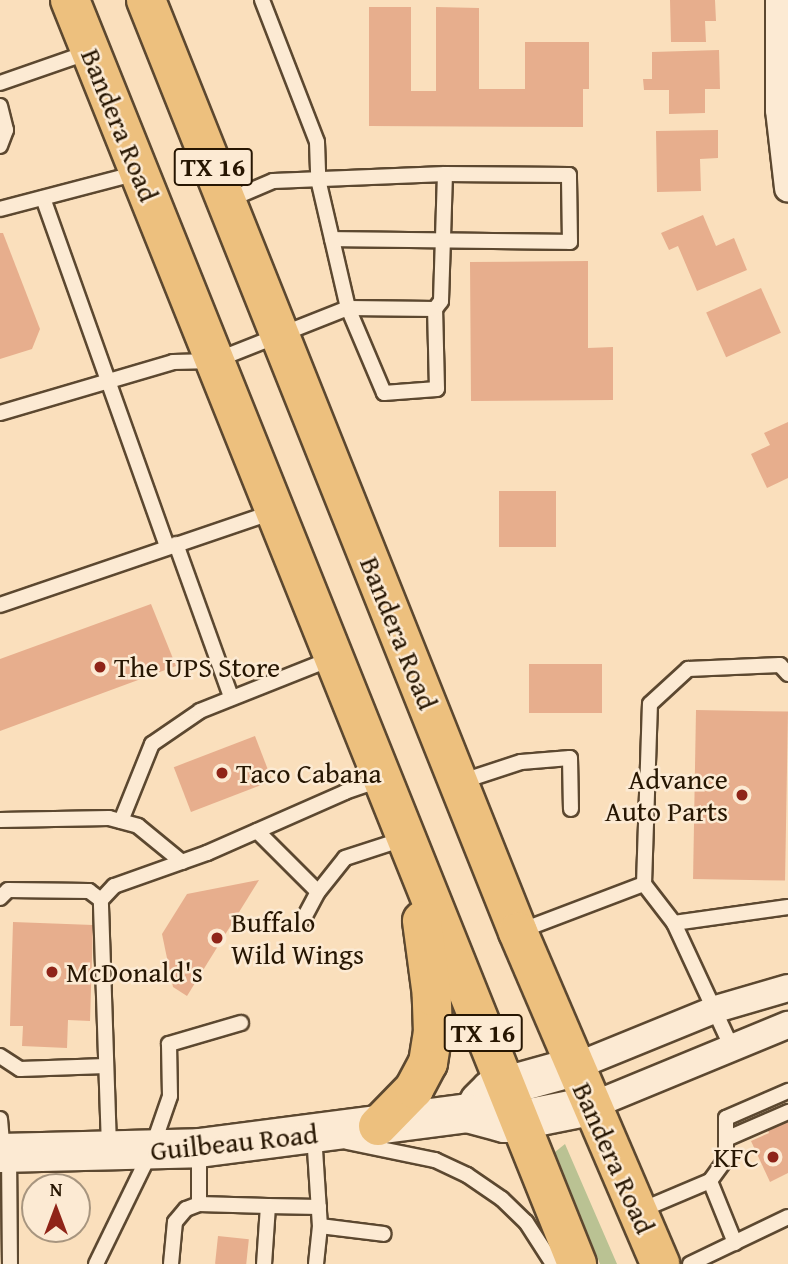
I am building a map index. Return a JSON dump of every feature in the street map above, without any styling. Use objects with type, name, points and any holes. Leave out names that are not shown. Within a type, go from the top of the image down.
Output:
[{"type":"main road","name":"Bandera Road","points":[[70,0],[577,1264]]},
{"type":"main road","name":"Bandera Road","points":[[146,0],[518,932],[660,1264]]},
{"type":"main road","points":[[378,1126],[414,1090],[428,1063],[433,1033],[427,950],[407,842]]},
{"type":"main road","points":[[512,1103],[574,1068]]},
{"type":"main road","name":"Guilbeau Road","points":[[3,1145],[109,1152],[199,1148],[467,1113],[491,1090],[512,1103]]},
{"type":"main road","points":[[512,1103],[591,1106]]},
{"type":"street","points":[[779,0],[779,110],[788,188]]},
{"type":"street","points":[[574,1068],[716,1009],[788,988]]},
{"type":"street","points":[[591,1106],[788,1025]]},
{"type":"lane","points":[[262,0],[317,142],[318,179],[348,308],[384,393],[437,388],[435,309],[442,301],[443,291],[446,174]]},
{"type":"lane","points":[[0,83],[90,51]]},
{"type":"lane","points":[[0,106],[6,130],[0,146]]},
{"type":"lane","points":[[0,209],[138,172]]},
{"type":"lane","points":[[226,201],[273,181],[446,174],[569,175],[570,242],[332,239]]},
{"type":"lane","points":[[43,198],[108,379],[231,697]]},
{"type":"lane","points":[[0,413],[173,362],[214,361],[348,308],[435,309]]},
{"type":"lane","points":[[0,605],[275,512]]},
{"type":"lane","points":[[121,821],[152,744],[200,710],[333,658]]},
{"type":"lane","points":[[732,1048],[674,923],[644,884],[650,704],[688,669],[780,665],[788,674]]},
{"type":"lane","points":[[458,782],[521,762],[570,758],[571,808]]},
{"type":"lane","points":[[109,1152],[101,900],[114,886],[182,862],[345,792],[382,779]]},
{"type":"lane","points":[[0,820],[109,818],[138,826],[182,862]]},
{"type":"lane","points":[[257,831],[318,892]]},
{"type":"lane","points":[[304,918],[318,892],[345,858],[407,842]]},
{"type":"lane","points":[[518,932],[644,884]]},
{"type":"lane","points":[[0,898],[8,890],[89,891],[101,900]]},
{"type":"lane","points":[[674,923],[788,906]]},
{"type":"lane","points":[[96,1264],[152,1151],[170,1096],[169,1044],[242,1023]]},
{"type":"lane","points":[[0,1056],[20,1069],[106,1066]]},
{"type":"lane","points":[[638,1211],[710,1181],[726,1159],[726,1118],[788,1091]]},
{"type":"lane","points":[[726,1139],[788,1112]]},
{"type":"lane","points":[[316,1264],[320,1226],[314,1134],[435,1160],[467,1175],[502,1199],[526,1222],[553,1264]]},
{"type":"lane","points":[[3,1145],[10,1219],[10,1264]]},
{"type":"lane","points":[[199,1148],[199,1204]]},
{"type":"lane","points":[[710,1181],[735,1243]]},
{"type":"lane","points":[[171,1264],[175,1222],[186,1209],[199,1204],[319,1207]]},
{"type":"lane","points":[[264,1264],[268,1206]]},
{"type":"lane","points":[[690,1264],[788,1217]]},
{"type":"lane","points":[[0,1237],[10,1219]]},
{"type":"lane","points":[[255,1264],[258,1235],[267,1225]]},
{"type":"lane","points":[[320,1226],[384,1234]]},
{"type":"green space","points":[[565,1144],[617,1264],[600,1264],[555,1152]]},
{"type":"building","points":[[670,0],[715,0],[716,21],[705,21],[706,42],[671,42]]},
{"type":"building","points":[[369,7],[411,7],[411,91],[436,91],[436,7],[479,8],[479,89],[525,89],[525,42],[589,42],[589,89],[583,89],[583,127],[369,126]]},
{"type":"building","points":[[719,50],[720,89],[705,89],[705,113],[669,114],[669,90],[644,90],[643,79],[652,79],[652,52]]},
{"type":"building","points":[[718,130],[718,158],[700,159],[701,191],[657,192],[656,131]]},
{"type":"building","points":[[703,215],[716,246],[734,238],[747,270],[697,291],[678,246],[669,250],[661,233]]},
{"type":"building","points":[[0,233],[3,233],[40,329],[32,349],[0,359]]},
{"type":"building","points":[[588,261],[588,348],[613,347],[613,400],[471,401],[470,262]]},
{"type":"building","points":[[761,288],[781,333],[726,357],[706,312]]},
{"type":"building","points":[[788,422],[788,478],[767,488],[751,454],[770,445],[764,433]]},
{"type":"building","points":[[499,491],[556,491],[556,547],[499,547]]},
{"type":"building","points":[[151,604],[176,666],[0,731],[0,659]]},
{"type":"building","points":[[529,664],[602,664],[602,713],[529,713]]},
{"type":"building","name":"Advance Auto Parts","points":[[696,710],[788,712],[785,881],[693,879]]},
{"type":"building","name":"Taco Cabana","points":[[255,736],[272,781],[191,812],[174,767]]},
{"type":"building","points":[[259,880],[187,996],[173,987],[162,934],[187,894]]},
{"type":"building","name":"McDonald's","points":[[13,922],[93,925],[90,1021],[68,1020],[67,1048],[22,1046],[23,1026],[10,1026]]},
{"type":"building","name":"KFC","points":[[788,1116],[788,1173],[770,1182],[751,1141],[769,1133],[766,1126]]},
{"type":"building","points":[[218,1236],[249,1239],[246,1264],[215,1264]]},
{"type":"place","name":"The UPS Store","points":[[100,667]]},
{"type":"place","name":"Taco Cabana","points":[[222,773]]},
{"type":"place","name":"Advance Auto Parts","points":[[742,795]]},
{"type":"place","name":"Buffalo Wild Wings","points":[[217,938]]},
{"type":"place","name":"McDonald's","points":[[52,972]]},
{"type":"place","name":"KFC","points":[[773,1157]]}]
